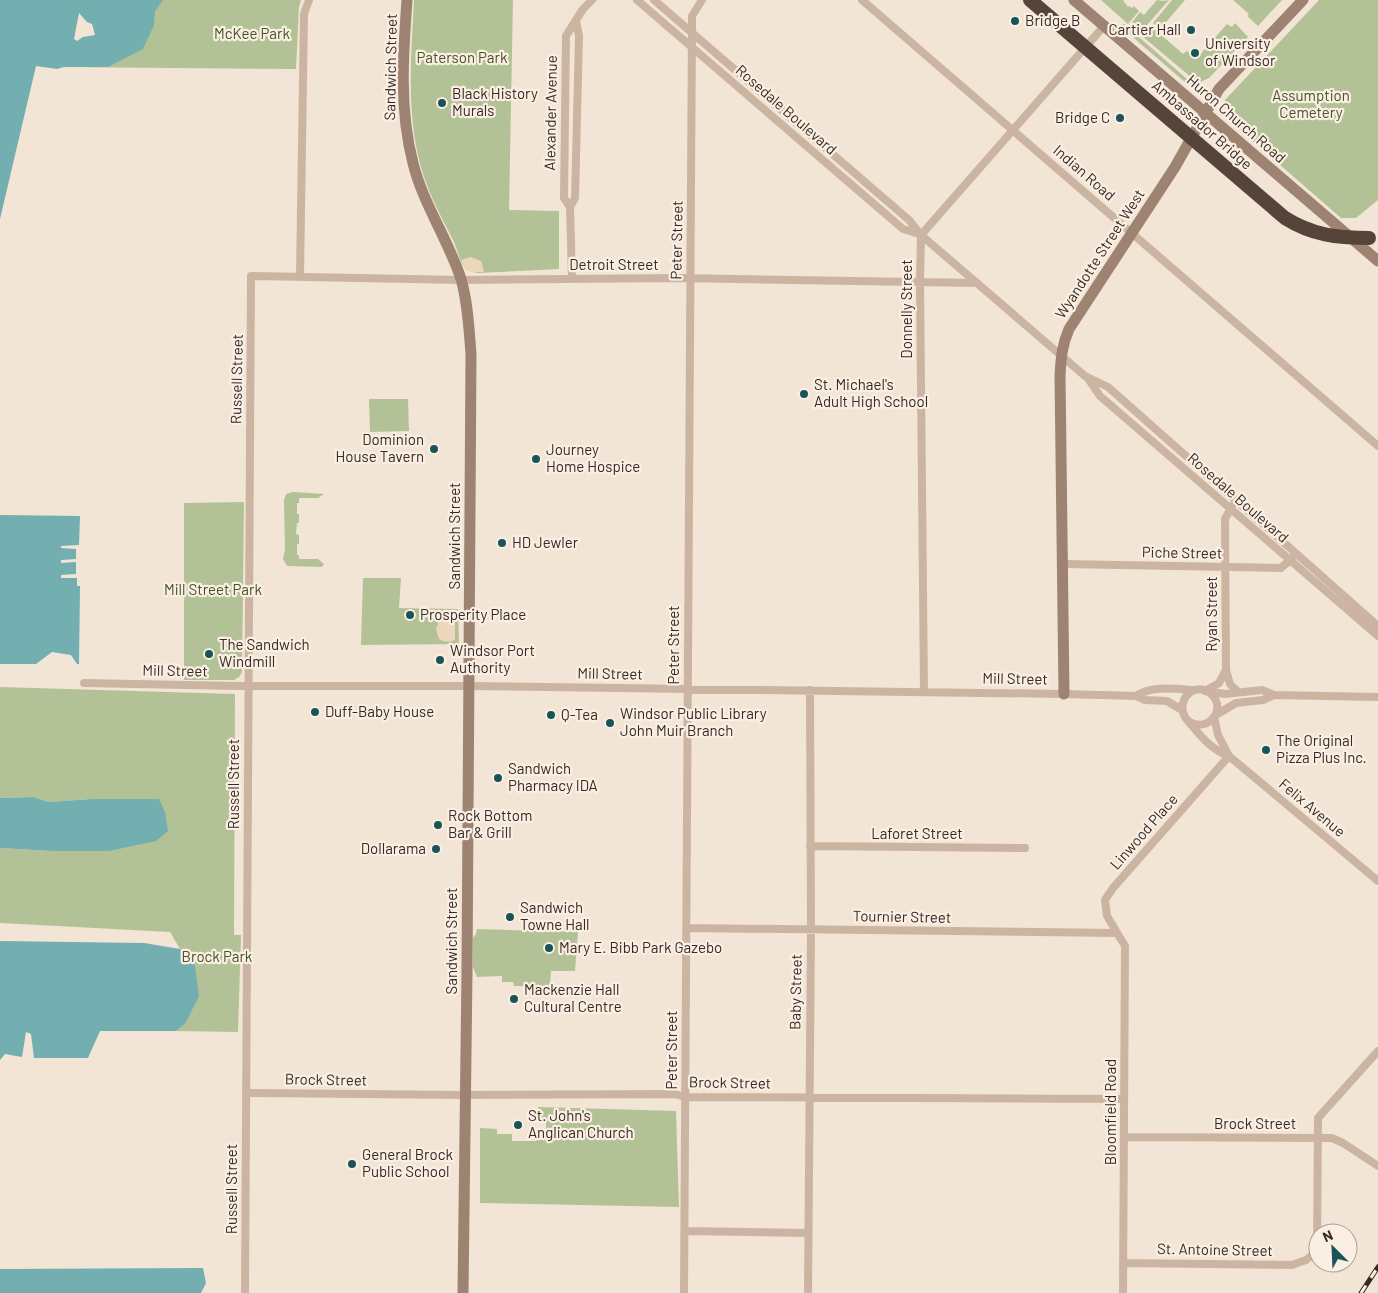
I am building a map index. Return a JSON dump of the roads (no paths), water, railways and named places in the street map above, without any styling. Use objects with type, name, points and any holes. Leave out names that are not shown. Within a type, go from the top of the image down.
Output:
[{"type":"highway","name":"Ambassador Bridge","points":[[1030,0],[1285,218],[1304,229],[1320,234],[1369,238]]},
{"type":"main road","name":"Sandwich Street","points":[[407,0],[403,65],[403,112],[407,137],[413,165],[425,199],[461,280],[469,324],[471,354],[467,1026],[464,1095],[462,1293]]},
{"type":"main road","name":"Huron Church Road","points":[[1074,0],[1378,262]]},
{"type":"main road","name":"Wyandotte Street West","points":[[1064,694],[1061,354],[1063,342],[1068,329],[1175,167],[1219,89],[1303,0]]},
{"type":"street","points":[[300,276],[304,14],[309,0]]},
{"type":"street","name":"Alexander Avenue","points":[[570,207],[564,198],[566,36],[583,9],[592,0]]},
{"type":"street","name":"Rosedale Boulevard","points":[[637,0],[903,229],[920,235]]},
{"type":"street","name":"Rosedale Boulevard","points":[[654,0],[908,220],[920,235],[1061,354],[1085,376],[1100,396],[1378,636]]},
{"type":"street","name":"Peter Street","points":[[684,1293],[692,16],[702,0]]},
{"type":"street","name":"Indian Road","points":[[862,0],[1378,446]]},
{"type":"street","name":"Alexander Avenue","points":[[572,279],[570,207],[575,198],[579,36],[576,21]]},
{"type":"street","points":[[920,235],[1104,26]]},
{"type":"street","name":"Donnelly Street","points":[[920,235],[924,692]]},
{"type":"street","name":"Detroit Street","points":[[251,276],[461,280],[690,279],[977,283]]},
{"type":"street","name":"Russell Street","points":[[245,1293],[251,276]]},
{"type":"street","name":"Rosedale Boulevard","points":[[1085,376],[1108,387],[1378,626]]},
{"type":"street","name":"Ryan Street","points":[[1236,501],[1225,519],[1226,670],[1230,684],[1238,692]]},
{"type":"street","name":"Piche Street","points":[[1063,564],[1280,568],[1296,554]]},
{"type":"street","name":"Ryan Street","points":[[1201,690],[1219,683],[1226,670]]},
{"type":"street","name":"Mill Street","points":[[84,683],[1064,694],[1136,696],[1145,700],[1167,701],[1182,710]]},
{"type":"street","name":"Baby Street","points":[[808,1293],[811,930],[810,690]]},
{"type":"street","points":[[1201,690],[1213,696],[1217,705],[1215,716],[1208,723],[1200,726],[1188,721],[1182,710],[1183,700],[1186,696],[1193,691],[1201,690]]},
{"type":"street","name":"Mill Street","points":[[1136,696],[1144,691],[1201,690],[1225,694],[1262,690],[1274,695],[1378,696]]},
{"type":"street","name":"Mill Street","points":[[1215,716],[1236,704],[1263,700],[1274,695]]},
{"type":"street","name":"Felix Avenue","points":[[1215,716],[1218,735],[1229,756]]},
{"type":"street","name":"Felix Avenue","points":[[1188,721],[1208,743],[1219,752],[1229,756],[1378,881]]},
{"type":"street","name":"Linwood Place","points":[[1117,933],[1107,916],[1105,900],[1113,888],[1229,756]]},
{"type":"street","name":"Laforet Street","points":[[810,846],[1024,848]]},
{"type":"street","name":"Tournier Street","points":[[687,928],[1117,933]]},
{"type":"street","name":"Bloomfield Road","points":[[1117,933],[1125,946],[1123,1293]]},
{"type":"street","points":[[1318,1138],[1318,1118],[1378,1051]]},
{"type":"street","name":"Brock Street","points":[[246,1093],[675,1094],[686,1097],[1124,1099]]},
{"type":"street","name":"Brock Street","points":[[1125,1137],[1332,1138],[1378,1166]]},
{"type":"street","name":"St. Antoine Street","points":[[1124,1263],[1292,1265],[1306,1260],[1317,1251],[1318,1138]]},
{"type":"street","points":[[685,1231],[808,1233]]},
{"type":"water","points":[[0,0],[163,0],[155,11],[154,25],[143,49],[108,67],[64,67],[57,69],[36,66],[0,219]]},
{"type":"water","points":[[0,515],[80,516],[79,545],[61,546],[61,548],[76,549],[76,559],[61,560],[61,563],[76,562],[76,574],[61,575],[61,578],[77,578],[77,586],[80,586],[79,664],[71,655],[52,652],[36,664],[0,664]]},
{"type":"water","points":[[33,797],[48,802],[91,799],[159,799],[165,812],[168,831],[156,841],[109,851],[51,851],[0,848],[0,798]]},
{"type":"water","points":[[0,941],[144,943],[180,949],[194,959],[199,996],[185,1024],[176,1031],[100,1031],[88,1058],[34,1058],[31,1034],[26,1032],[22,1057],[5,1054],[0,1060]]},
{"type":"water","points":[[203,1268],[206,1283],[201,1293],[0,1293],[0,1269]]},
{"type":"railway","points":[[1361,1293],[1378,1267]]},
{"type":"place","name":"Bridge B","points":[[1015,21]]},
{"type":"place","name":"Cartier Hall","points":[[1191,30]]},
{"type":"place","name":"University of Windsor","points":[[1195,53]]},
{"type":"place","name":"Black History Murals","points":[[442,103]]},
{"type":"place","name":"Bridge C","points":[[1120,118]]},
{"type":"place","name":"St. Michael's Adult High School","points":[[804,394]]},
{"type":"place","name":"Dominion House Tavern","points":[[434,449]]},
{"type":"place","name":"Journey Home Hospice","points":[[536,459]]},
{"type":"place","name":"HD Jewler","points":[[502,543]]},
{"type":"place","name":"Prosperity Place","points":[[410,615]]},
{"type":"place","name":"The Sandwich Windmill","points":[[209,654]]},
{"type":"place","name":"Windsor Port Authority","points":[[440,660]]},
{"type":"place","name":"Duff-Baby House","points":[[315,712]]},
{"type":"place","name":"Q-Tea","points":[[551,715]]},
{"type":"place","name":"Windsor Public Library John Muir Branch","points":[[610,723]]},
{"type":"place","name":"The Original Pizza Plus Inc.","points":[[1266,750]]},
{"type":"place","name":"Sandwich Pharmacy IDA","points":[[498,778]]},
{"type":"place","name":"Rock Bottom Bar & Grill","points":[[438,825]]},
{"type":"place","name":"Dollarama","points":[[436,849]]},
{"type":"place","name":"Sandwich Towne Hall","points":[[510,917]]},
{"type":"place","name":"Mary E. Bibb Park Gazebo","points":[[549,948]]},
{"type":"place","name":"Mackenzie Hall Cultural Centre","points":[[514,999]]},
{"type":"place","name":"St. John's Anglican Church","points":[[518,1125]]},
{"type":"place","name":"General Brock Public School","points":[[352,1164]]},
{"type":"park label","name":"McKee Park","points":[[252,34]]},
{"type":"park label","name":"Paterson Park","points":[[462,58]]},
{"type":"park label","name":"Assumption Cemetery","points":[[1311,104]]},
{"type":"park label","name":"Mill Street Park","points":[[213,590]]},
{"type":"park label","name":"Brock Park","points":[[217,957]]}]
